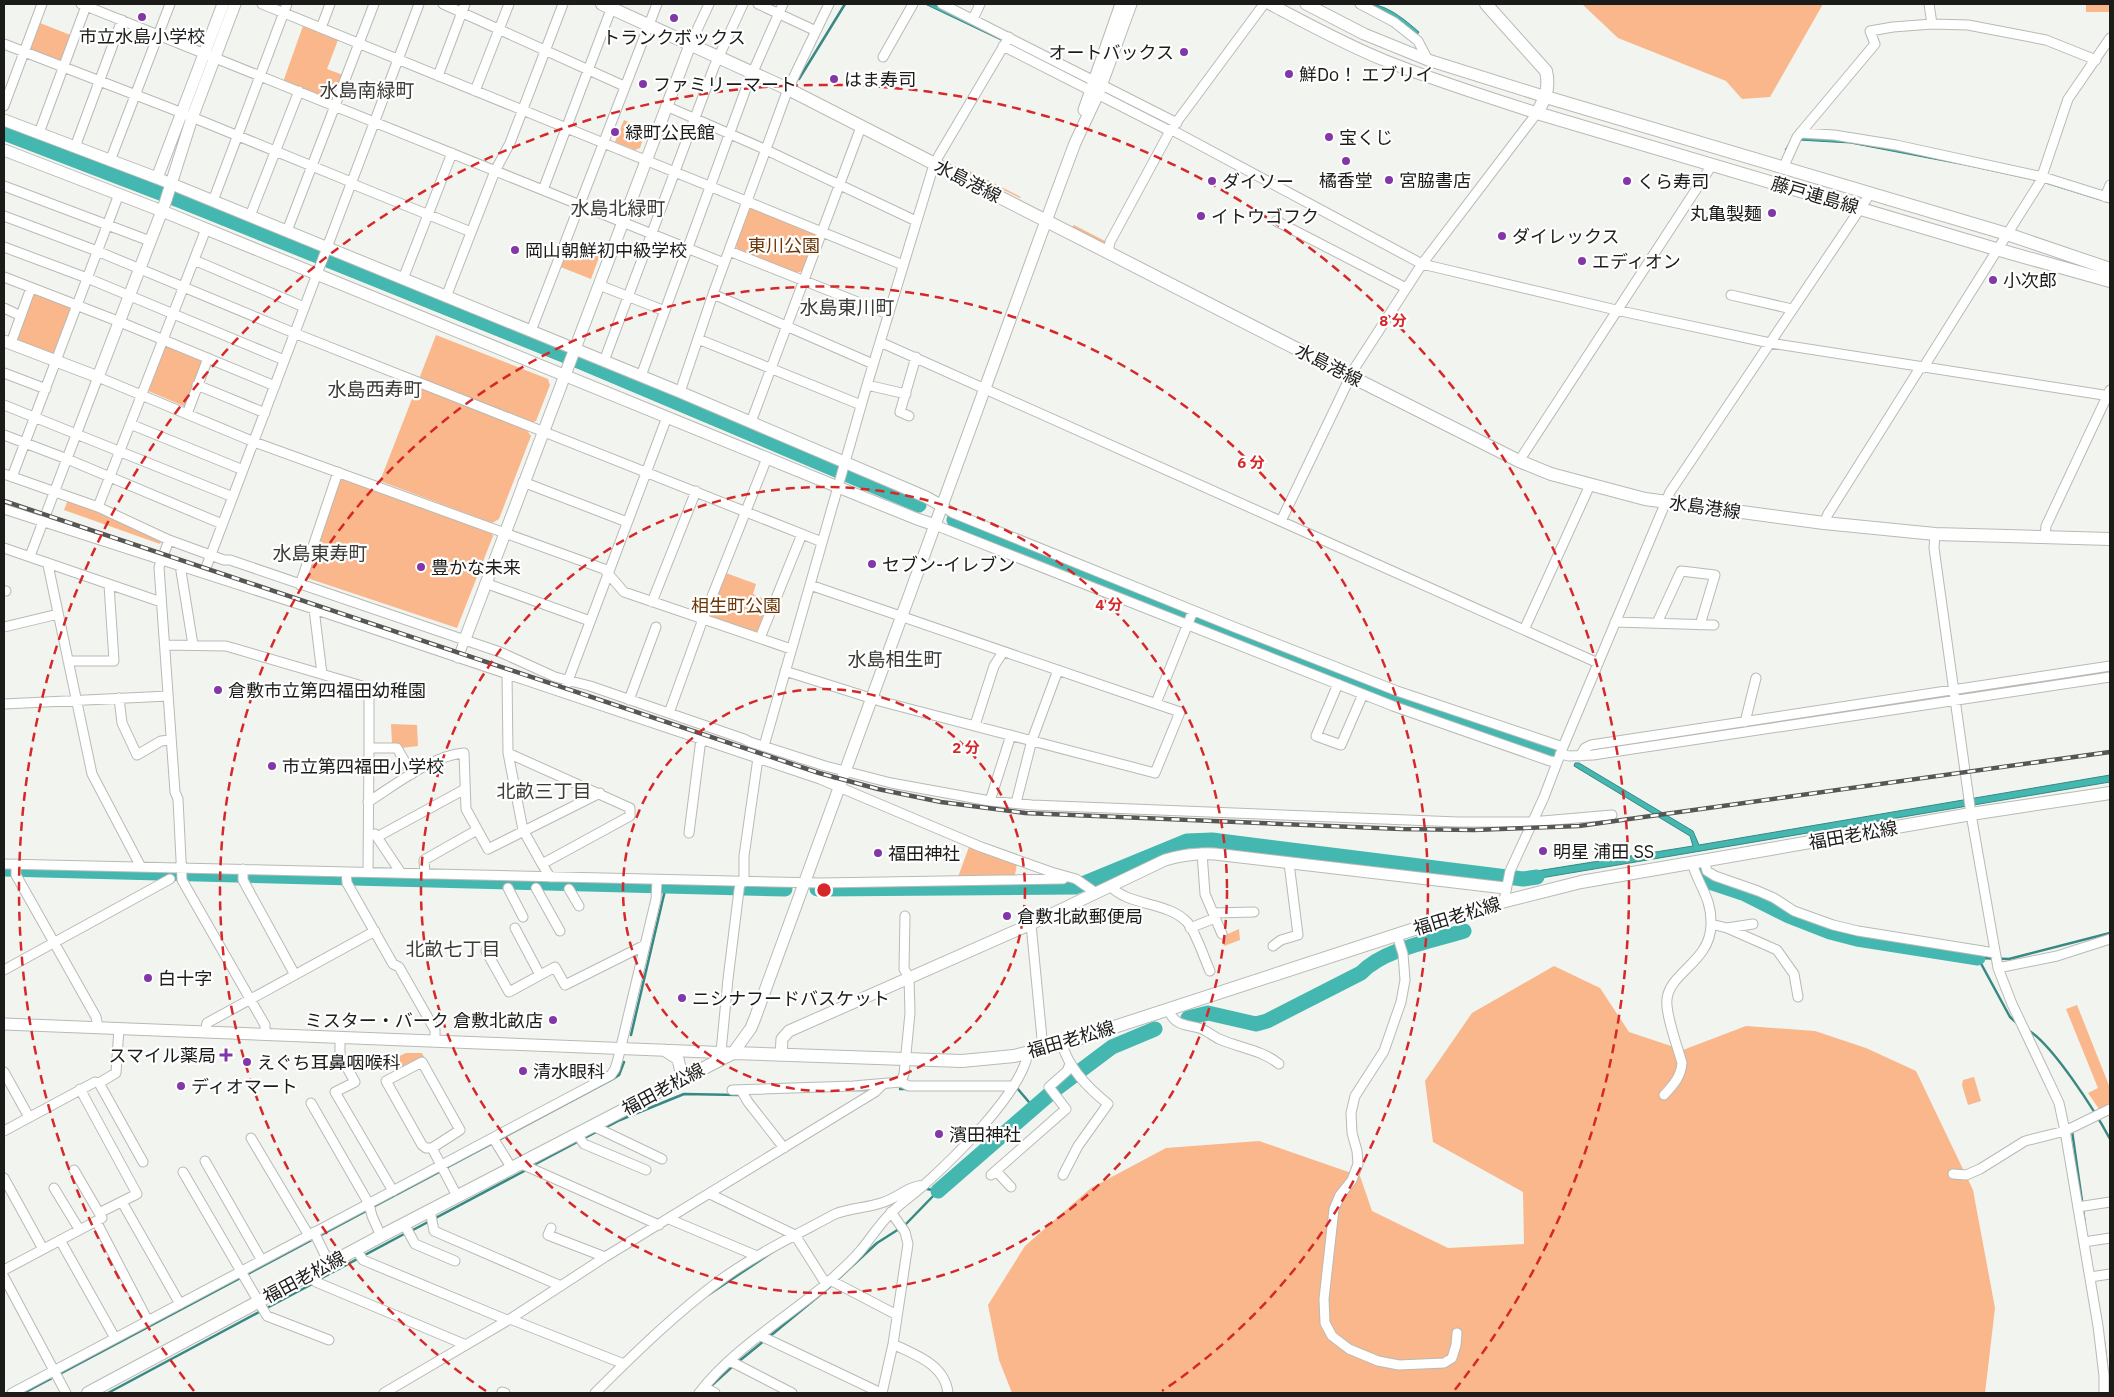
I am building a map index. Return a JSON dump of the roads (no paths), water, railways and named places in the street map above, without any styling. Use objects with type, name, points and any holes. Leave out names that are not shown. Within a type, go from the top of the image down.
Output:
[{"type":"main road","points":[[1486,4],[1546,71],[1548,82],[1546,97],[1538,113]]},
{"type":"main road","name":"水島港線","points":[[609,5],[690,45],[788,89],[1518,461],[1551,474],[1590,486],[1666,502],[1824,523],[1935,534],[2110,539]]},
{"type":"main road","name":"藤戸連島線","points":[[1546,97],[2007,234],[2110,269]]},
{"type":"main road","name":"藤戸連島線","points":[[1538,113],[2110,281]]},
{"type":"main road","points":[[2055,249],[2098,256],[2110,260]]},
{"type":"main road","points":[[2083,272],[2110,287]]},
{"type":"main road","name":"福田老松線","points":[[88,1393],[262,1307],[314,1279],[329,1263],[359,1254],[381,1236],[407,1230],[431,1217],[458,1196],[599,1129],[727,1053],[962,1061],[1028,1053],[1062,1044],[1397,935],[1506,886],[1581,882],[1698,862],[1970,807],[2110,793]]},
{"type":"street","points":[[4,106],[42,4]]},
{"type":"street","points":[[110,161],[170,4]]},
{"type":"street","points":[[30,556],[42,520],[55,492],[167,197],[186,115],[209,55],[223,4]]},
{"type":"street","points":[[209,55],[235,4]]},
{"type":"street","points":[[262,4],[286,8],[321,28],[903,265]]},
{"type":"street","points":[[321,28],[330,4]]},
{"type":"street","points":[[287,232],[374,4]]},
{"type":"street","points":[[204,573],[419,4]]},
{"type":"street","points":[[443,4],[464,8],[499,30],[624,86]]},
{"type":"street","points":[[475,91],[509,4]]},
{"type":"street","points":[[446,297],[495,170],[510,143],[563,4]]},
{"type":"street","points":[[531,332],[602,142],[657,4]]},
{"type":"street","points":[[458,658],[666,106],[690,45],[709,4]]},
{"type":"street","points":[[604,361],[718,58],[743,4]]},
{"type":"street","points":[[758,4],[816,31]]},
{"type":"street","points":[[641,376],[729,133],[752,73],[783,4]]},
{"type":"street","points":[[680,392],[724,263],[788,89],[829,4]]},
{"type":"street","points":[[883,56],[913,4]]},
{"type":"street","points":[[942,4],[1008,37],[1096,87],[1424,262],[1771,342],[1923,367],[2109,394],[2046,526],[2045,538]]},
{"type":"street","points":[[973,19],[980,4]]},
{"type":"street","points":[[1096,87],[1121,4]]},
{"type":"street","points":[[4,1024],[727,1053],[751,1028],[1046,221],[1096,87],[1131,4]]},
{"type":"street","points":[[1108,252],[1110,242],[1173,128],[1264,4]]},
{"type":"street","points":[[1270,4],[1348,44],[1385,60],[1440,82],[1538,113],[1424,262],[1350,376],[1281,521]]},
{"type":"street","points":[[1306,4],[1364,34],[1428,60],[1546,97]]},
{"type":"street","points":[[1360,4],[1400,26],[1418,41],[1428,60]]},
{"type":"street","points":[[1930,4],[1932,24]]},
{"type":"street","points":[[39,133],[64,67],[84,5],[724,263]]},
{"type":"street","points":[[543,190],[588,69],[609,5]]},
{"type":"street","points":[[213,201],[286,8]]},
{"type":"street","points":[[438,76],[464,8]]},
{"type":"street","points":[[75,147],[122,20]]},
{"type":"street","points":[[1783,168],[1797,137],[1875,44],[1870,32],[1893,27],[1932,24],[1968,25],[2046,40],[2096,60]]},
{"type":"street","points":[[764,746],[873,364],[935,164],[1008,37]]},
{"type":"street","points":[[1824,523],[2042,179],[2068,99],[2110,38]]},
{"type":"street","points":[[4,44],[186,115],[471,232]]},
{"type":"street","points":[[1003,46],[1096,87]]},
{"type":"street","points":[[250,216],[299,91]]},
{"type":"street","points":[[666,106],[840,184],[916,221]]},
{"type":"street","points":[[157,178],[174,134],[186,115]]},
{"type":"street","points":[[4,120],[157,178],[167,197],[206,229],[566,372],[667,417],[767,458],[840,484],[935,524],[1193,612],[1318,662],[1560,754],[1592,756],[1954,695],[2110,666]]},
{"type":"street","points":[[750,422],[861,127]]},
{"type":"street","points":[[167,197],[174,134]]},
{"type":"street","points":[[1797,137],[1874,140],[2042,179],[2108,198],[2110,185]]},
{"type":"street","points":[[4,150],[119,194],[213,201],[287,232],[326,251],[403,279],[531,332],[573,352],[604,361],[750,422],[942,506],[1057,565],[1188,624],[1363,694],[1550,761],[1560,754]]},
{"type":"street","points":[[403,279],[452,154]]},
{"type":"street","points":[[1518,461],[1712,165]]},
{"type":"street","points":[[4,186],[150,241]]},
{"type":"street","points":[[119,194],[25,443],[8,475],[98,507],[169,540],[422,624],[500,652],[538,670],[568,681],[764,746],[844,771],[891,783],[990,801],[1016,803],[1386,820],[1531,822],[1612,815]]},
{"type":"street","points":[[781,1055],[782,1039],[789,1031],[1031,924],[1092,890],[1110,886],[1165,860],[1178,856],[1202,853],[1506,886],[1531,822],[1544,797],[1560,754],[1670,492],[1870,194]]},
{"type":"street","points":[[4,216],[97,251],[294,333],[822,542]]},
{"type":"street","points":[[1276,221],[1406,288]]},
{"type":"street","points":[[98,507],[206,229]]},
{"type":"street","points":[[4,247],[87,278],[284,360]]},
{"type":"street","points":[[729,251],[888,314]]},
{"type":"street","points":[[194,260],[304,307]]},
{"type":"street","points":[[4,277],[120,322],[275,386]]},
{"type":"street","points":[[599,285],[665,311]]},
{"type":"street","points":[[31,288],[21,316],[7,342],[57,360],[254,442],[604,569],[624,592],[791,649]]},
{"type":"street","points":[[713,294],[786,324],[873,364]]},
{"type":"street","points":[[1730,295],[1792,309]]},
{"type":"street","points":[[4,308],[21,316]]},
{"type":"street","points":[[698,338],[861,405]]},
{"type":"street","points":[[880,342],[985,387],[1598,663]]},
{"type":"street","points":[[186,414],[208,358]]},
{"type":"street","points":[[909,416],[900,412],[916,358]]},
{"type":"street","points":[[4,373],[46,389]]},
{"type":"street","points":[[197,385],[265,413]]},
{"type":"street","points":[[867,385],[906,394]]},
{"type":"street","points":[[4,404],[77,432],[233,497]]},
{"type":"street","points":[[563,693],[667,417]]},
{"type":"street","points":[[130,424],[244,470]]},
{"type":"street","points":[[4,435],[67,459],[222,524]]},
{"type":"street","points":[[669,713],[703,620],[767,458]]},
{"type":"street","points":[[300,585],[338,472]]},
{"type":"street","points":[[523,482],[627,522]]},
{"type":"street","points":[[1524,630],[1590,486]]},
{"type":"street","points":[[652,602],[696,491]]},
{"type":"street","points":[[4,509],[314,609],[820,779],[999,854],[1078,880],[1092,890]]},
{"type":"street","points":[[760,638],[802,534]]},
{"type":"street","points":[[1935,534],[1934,548],[1970,807],[1997,960],[2023,1028],[2059,1103],[2066,1131],[2090,1277],[2106,1353],[2104,1393]]},
{"type":"street","points":[[169,540],[159,567],[170,740],[175,792],[178,799],[182,872],[265,1025],[265,1034]]},
{"type":"street","points":[[4,548],[30,556],[48,565],[161,602]]},
{"type":"street","points":[[48,565],[92,774],[141,867]]},
{"type":"street","points":[[180,565],[193,645]]},
{"type":"street","points":[[1657,624],[1681,571],[1715,575],[1700,625]]},
{"type":"street","points":[[485,583],[590,620]]},
{"type":"street","points":[[68,661],[114,661],[109,585]]},
{"type":"street","points":[[785,671],[870,699],[1155,773],[1180,712],[810,585]]},
{"type":"street","points":[[314,609],[322,674]]},
{"type":"street","points":[[1156,703],[1193,612]]},
{"type":"street","points":[[4,627],[58,614]]},
{"type":"street","points":[[1615,622],[1714,626]]},
{"type":"street","points":[[629,700],[656,627]]},
{"type":"street","points":[[165,645],[226,646],[369,688],[368,872]]},
{"type":"street","points":[[975,726],[994,666],[1003,652]]},
{"type":"street","points":[[1313,673],[1318,662]]},
{"type":"street","points":[[1016,803],[1032,740],[1058,670]]},
{"type":"street","points":[[507,674],[508,753],[523,830],[550,877]]},
{"type":"street","points":[[1580,756],[1585,748],[1591,745],[1745,722],[2110,677]]},
{"type":"street","points":[[1745,722],[1756,678]]},
{"type":"street","points":[[1338,684],[1316,736],[1341,745],[1363,694]]},
{"type":"street","points":[[4,704],[168,696]]},
{"type":"street","points":[[120,698],[122,723],[137,754],[161,741],[170,740]]},
{"type":"street","points":[[990,801],[1011,735]]},
{"type":"street","points":[[690,833],[701,739]]},
{"type":"street","points":[[369,748],[397,748],[412,774]]},
{"type":"street","points":[[368,802],[412,774],[451,754],[464,753],[466,809],[488,849],[600,793]]},
{"type":"street","points":[[508,753],[630,808],[630,816],[542,864]]},
{"type":"street","points":[[727,1053],[728,979],[758,758]]},
{"type":"street","points":[[377,837],[465,789]]},
{"type":"street","points":[[368,823],[401,873]]},
{"type":"street","points":[[425,874],[424,860],[477,830]]},
{"type":"street","points":[[1202,853],[1205,894],[1222,934]]},
{"type":"street","points":[[1273,946],[1281,940],[1298,935],[1289,862]]},
{"type":"street","points":[[1664,1096],[1681,1072],[1682,1063],[1668,1011],[1667,1000],[1670,987],[1705,949],[1711,924],[1708,899],[1698,862]]},
{"type":"street","points":[[1698,862],[1715,876],[1758,891],[1774,898],[1794,911],[1833,925],[1997,960],[2057,956],[2110,939]]},
{"type":"street","points":[[4,864],[16,868],[141,867],[182,872],[347,876],[368,872],[741,885],[804,882],[1078,880]]},
{"type":"street","points":[[16,868],[54,943],[96,1017],[98,1028]]},
{"type":"street","points":[[243,873],[295,974]]},
{"type":"street","points":[[347,876],[393,964],[399,967],[435,1030],[435,1041]]},
{"type":"street","points":[[4,970],[170,879]]},
{"type":"street","points":[[12,1393],[56,1374],[115,1338],[180,1304],[243,1275],[261,1259],[370,1207],[393,1191],[495,1141],[611,1075],[615,1069],[645,945],[657,883]]},
{"type":"street","points":[[1110,886],[1122,896],[1178,914],[1188,924],[1210,971]]},
{"type":"street","points":[[508,888],[523,917]]},
{"type":"street","points":[[536,888],[560,931]]},
{"type":"street","points":[[569,889],[579,906]]},
{"type":"street","points":[[1190,928],[1214,916],[1254,912]]},
{"type":"street","points":[[901,1082],[906,1060],[910,1013],[909,977],[904,969],[904,916]]},
{"type":"street","points":[[1031,924],[1043,1049]]},
{"type":"street","points":[[1711,924],[1727,928],[1777,950],[1794,974],[1798,997]]},
{"type":"street","points":[[1727,928],[1753,924]]},
{"type":"street","points":[[515,928],[540,975]]},
{"type":"street","points":[[205,1032],[207,1023],[375,931]]},
{"type":"street","points":[[1397,935],[1403,951],[1405,980],[1401,1002],[1384,1051],[1355,1096],[1351,1113],[1352,1133],[1358,1151],[1358,1164],[1352,1180],[1340,1194],[1334,1209],[1324,1299],[1325,1323],[1332,1336],[1349,1349],[1378,1362],[1400,1365],[1444,1364],[1452,1358],[1456,1345],[1456,1332]]},
{"type":"street","points":[[486,951],[509,992],[555,967],[565,985],[645,945]]},
{"type":"street","points":[[1168,1010],[1173,1019],[1186,1026],[1201,1028],[1230,1043],[1265,1054],[1279,1064]]},
{"type":"street","points":[[4,1131],[95,1082],[99,1083],[116,1073],[119,1028]]},
{"type":"street","points":[[340,1037],[340,1055],[355,1082],[335,1092],[393,1191]]},
{"type":"street","points":[[1062,1044],[1074,1070],[1108,1104],[1078,1146],[1063,1175]]},
{"type":"street","points":[[664,1050],[678,1059],[681,1072],[680,1080]]},
{"type":"street","points":[[707,1390],[733,1363],[831,1282],[860,1252],[891,1212],[925,1185],[987,1122],[1006,1098],[1026,1064],[1028,1053]]},
{"type":"street","points":[[422,1062],[460,1130],[432,1148],[426,1148],[422,1145],[386,1081],[422,1062]]},
{"type":"street","points":[[1011,1187],[993,1173],[1066,1109],[1049,1087],[1067,1071],[1074,1070]]},
{"type":"street","points":[[4,1072],[29,1117]]},
{"type":"street","points":[[784,1148],[737,1090],[901,1082],[909,1086],[1013,1086]]},
{"type":"street","points":[[99,1083],[143,1162]]},
{"type":"street","points":[[384,1393],[466,1345],[605,1257],[875,1092],[883,1084]]},
{"type":"street","points":[[4,1270],[80,1230],[97,1217],[138,1194],[80,1090]]},
{"type":"street","points":[[311,1103],[370,1207],[381,1236]]},
{"type":"street","points":[[1953,1174],[1966,1174],[1980,1169],[2026,1141],[2066,1131],[2110,1109]]},
{"type":"street","points":[[599,1129],[662,1159]]},
{"type":"street","points":[[251,1138],[314,1235],[329,1263]]},
{"type":"street","points":[[580,1138],[646,1170]]},
{"type":"street","points":[[495,1141],[523,1166],[659,1225]]},
{"type":"street","points":[[432,1148],[458,1196]]},
{"type":"street","points":[[205,1161],[261,1259]]},
{"type":"street","points":[[74,1170],[148,1321]]},
{"type":"street","points":[[184,1172],[267,1316],[329,1340]]},
{"type":"street","points":[[4,1178],[43,1249]]},
{"type":"street","points":[[598,1392],[622,1366],[701,1295],[757,1256],[835,1214],[848,1209],[880,1204],[891,1200],[911,1186],[925,1185]]},
{"type":"street","points":[[54,1188],[80,1230]]},
{"type":"street","points":[[710,1194],[795,1235],[831,1282],[897,1315]]},
{"type":"street","points":[[122,1202],[180,1304]]},
{"type":"street","points":[[2078,1206],[2110,1202]]},
{"type":"street","points":[[765,1337],[882,1393],[893,1344],[908,1244],[902,1228],[891,1212]]},
{"type":"street","points":[[431,1217],[434,1231],[561,1286]]},
{"type":"street","points":[[669,1219],[757,1256]]},
{"type":"street","points":[[551,1228],[548,1235],[605,1257]]},
{"type":"street","points":[[407,1230],[416,1244],[455,1261]]},
{"type":"street","points":[[2084,1242],[2110,1238]]},
{"type":"street","points":[[60,1240],[115,1338]]},
{"type":"street","points":[[359,1254],[622,1366]]},
{"type":"street","points":[[2090,1277],[2110,1274]]},
{"type":"street","points":[[4,1277],[66,1393]]},
{"type":"street","points":[[314,1279],[466,1345]]},
{"type":"street","points":[[893,1344],[930,1362],[945,1380],[948,1393]]},
{"type":"street","points":[[733,1363],[792,1393]]},
{"type":"water","points":[[925,4],[933,4],[1004,38],[1003,41]]},
{"type":"water","points":[[1367,4],[1389,10],[1419,32],[1417,35],[1398,19]]},
{"type":"water","points":[[1010,41],[1170,124],[1169,126],[1008,45]]},
{"type":"water","points":[[1793,137],[1836,139],[2040,178],[2110,200],[2110,203],[2039,181],[1850,143],[1799,140],[1786,151]]},
{"type":"water","points":[[2110,670],[2110,673],[1597,750],[1597,748]]},
{"type":"water","points":[[1575,763],[1579,763],[1693,831],[1699,845],[2110,775],[2110,782],[1517,882],[1518,874],[1693,846],[1690,836],[1574,766]]},
{"type":"waterway","points":[[799,79],[845,4]]},
{"type":"waterway","points":[[4,133],[176,199],[581,362],[919,505]]},
{"type":"waterway","points":[[4,138],[162,199]]},
{"type":"waterway","points":[[169,202],[565,362]]},
{"type":"waterway","points":[[573,365],[917,510]]},
{"type":"waterway","points":[[954,520],[1096,580],[1367,686],[1556,752]]},
{"type":"waterway","points":[[952,524],[1110,590]]},
{"type":"waterway","points":[[1311,669],[1408,706],[1554,756],[1556,752]]},
{"type":"waterway","points":[[817,889],[1075,887],[1187,841],[1212,840],[1523,879],[1537,877]]},
{"type":"waterway","points":[[4,869],[785,889]]},
{"type":"waterway","points":[[1701,872],[1706,881],[1745,894],[1789,916],[1830,932],[1857,939],[1978,958]]},
{"type":"waterway","points":[[631,1035],[666,886]]},
{"type":"waterway","points":[[1188,1018],[1208,1013],[1256,1024],[1267,1021],[1361,973],[1382,958],[1395,952],[1464,931]]},
{"type":"waterway","points":[[1978,958],[2009,959],[2110,933]]},
{"type":"waterway","points":[[1978,958],[2010,1017],[2019,1025]]},
{"type":"waterway","points":[[938,1191],[1052,1092],[1112,1047],[1155,1029]]},
{"type":"waterway","points":[[2028,1030],[2049,1049],[2061,1064],[2084,1096],[2110,1139]]},
{"type":"waterway","points":[[446,1168],[613,1079],[619,1075],[624,1062]]},
{"type":"waterway","points":[[1017,1088],[1034,1108]]},
{"type":"waterway","points":[[900,1089],[908,1089]]},
{"type":"waterway","points":[[853,1090],[872,1090]]},
{"type":"waterway","points":[[603,1129],[620,1120],[684,1094],[739,1095]]},
{"type":"waterway","points":[[532,1166],[598,1131]]},
{"type":"waterway","points":[[2072,1131],[2082,1201]]},
{"type":"waterway","points":[[411,1231],[528,1169]]},
{"type":"waterway","points":[[373,1207],[441,1171]]},
{"type":"waterway","points":[[927,1189],[938,1191]]},
{"type":"waterway","points":[[904,1226],[938,1191]]},
{"type":"waterway","points":[[24,1393],[368,1210]]},
{"type":"waterway","points":[[2083,1210],[2085,1225]]},
{"type":"waterway","points":[[836,1281],[877,1243],[899,1229]]},
{"type":"waterway","points":[[318,1280],[406,1233]]},
{"type":"waterway","points":[[708,1295],[774,1251]]},
{"type":"waterway","points":[[265,1309],[314,1283]]},
{"type":"waterway","points":[[769,1337],[832,1285]]},
{"type":"waterway","points":[[108,1393],[261,1311]]},
{"type":"waterway","points":[[738,1362],[765,1340]]},
{"type":"waterway","points":[[2104,1342],[2110,1393]]},
{"type":"waterway","points":[[710,1387],[734,1365]]},
{"type":"railway","points":[[4,501],[819,773],[878,789],[941,802],[1025,813],[1401,829],[1474,830],[1579,826],[2110,752]]},
{"type":"place","name":"市立水島小学校","points":[[142,17]]},
{"type":"place","name":"トランクボックス","points":[[674,18]]},
{"type":"place","name":"オートバックス","points":[[1184,52]]},
{"type":"place","name":"鮮Do！ エブリイ","points":[[1289,74]]},
{"type":"place","name":"はま寿司","points":[[834,79]]},
{"type":"place","name":"ファミリーマート","points":[[643,84]]},
{"type":"place","name":"緑町公民館","points":[[615,132]]},
{"type":"place","name":"宝くじ","points":[[1329,137]]},
{"type":"place","name":"橘香堂","points":[[1346,161]]},
{"type":"place","name":"宮脇書店","points":[[1389,180]]},
{"type":"place","name":"ダイソー","points":[[1212,181]]},
{"type":"place","name":"くら寿司","points":[[1627,181]]},
{"type":"place","name":"丸亀製麺","points":[[1772,213]]},
{"type":"place","name":"イトウゴフク","points":[[1201,216]]},
{"type":"place","name":"ダイレックス","points":[[1502,236]]},
{"type":"place","name":"岡山朝鮮初中級学校","points":[[515,250]]},
{"type":"place","name":"エディオン","points":[[1582,261]]},
{"type":"place","name":"小次郎","points":[[1993,280]]},
{"type":"place","name":"セブン-イレブン","points":[[872,564]]},
{"type":"place","name":"豊かな未来","points":[[421,567]]},
{"type":"place","name":"倉敷市立第四福田幼稚園","points":[[218,690]]},
{"type":"place","name":"市立第四福田小学校","points":[[272,766]]},
{"type":"place","name":"明星 浦田 SS","points":[[1543,851]]},
{"type":"place","name":"福田神社","points":[[878,853]]},
{"type":"place","name":"倉敷北畝郵便局","points":[[1007,916]]},
{"type":"place","name":"白十字","points":[[148,978]]},
{"type":"place","name":"ニシナフードバスケット","points":[[682,998]]},
{"type":"place","name":"ミスター・バーク 倉敷北畝店","points":[[553,1020]]},
{"type":"place","name":"スマイル薬局","points":[[226,1055]]},
{"type":"place","name":"えぐち耳鼻咽喉科","points":[[247,1062]]},
{"type":"place","name":"清水眼科","points":[[523,1071]]},
{"type":"place","name":"ディオマート","points":[[181,1086]]},
{"type":"place","name":"濱田神社","points":[[939,1134]]},
{"type":"district","name":"水島南緑町","points":[[367,90]]},
{"type":"district","name":"水島北緑町","points":[[618,208]]},
{"type":"district","name":"水島東川町","points":[[847,307]]},
{"type":"district","name":"水島西寿町","points":[[375,389]]},
{"type":"district","name":"水島東寿町","points":[[320,553]]},
{"type":"district","name":"水島相生町","points":[[895,659]]},
{"type":"district","name":"北畝三丁目","points":[[544,791]]},
{"type":"district","name":"北畝七丁目","points":[[453,949]]},
{"type":"park label","name":"東川公園","points":[[784,245]]},
{"type":"park label","name":"相生町公園","points":[[736,605]]}]
